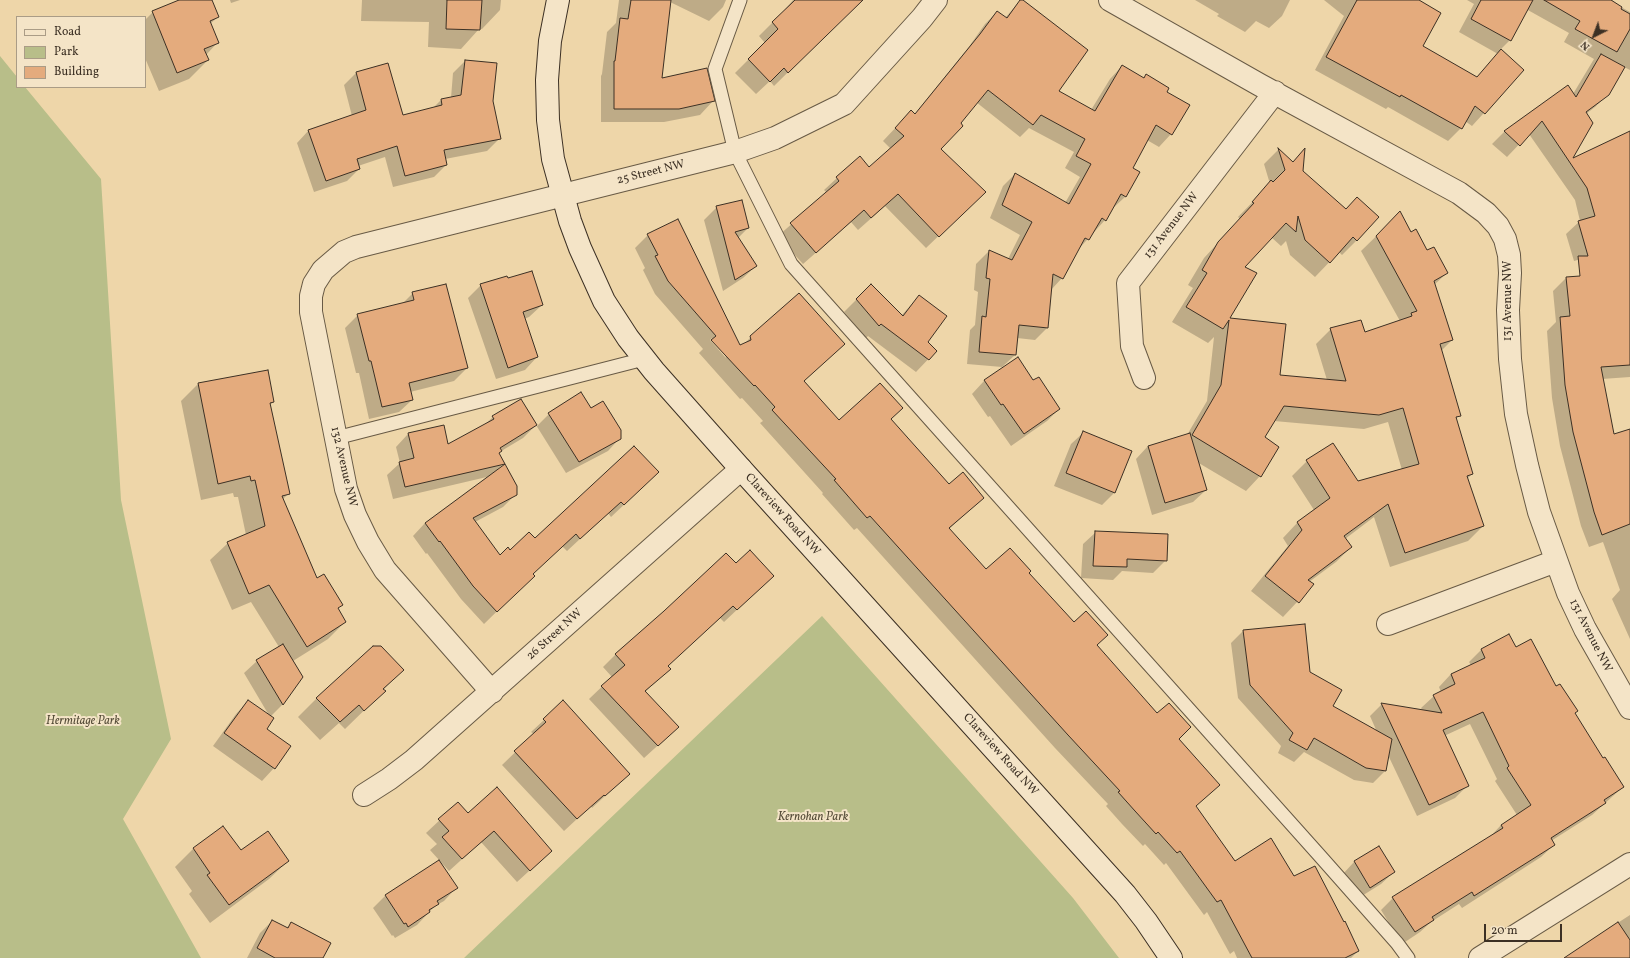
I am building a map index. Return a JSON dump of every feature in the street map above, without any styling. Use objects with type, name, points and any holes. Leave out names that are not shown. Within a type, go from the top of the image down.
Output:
[{"type":"street","name":"Clareview Road NW","points":[[558,0],[550,41],[547,80],[548,112],[553,159],[562,196],[580,248],[604,301],[628,338],[644,359],[741,470],[1125,894],[1146,921],[1171,958]]},
{"type":"street","name":"25 Street NW","points":[[323,270],[344,252],[356,247],[735,152],[775,138],[844,104],[922,18],[936,0]]},
{"type":"street","name":"131 Avenue NW","points":[[1110,0],[1459,193],[1486,213],[1498,226],[1505,239],[1509,255],[1510,273],[1508,310],[1510,359],[1516,414],[1539,512],[1568,593],[1585,629],[1630,708]]},
{"type":"street","name":"131 Avenue NW","points":[[1144,378],[1132,346],[1128,282],[1275,92]]},
{"type":"street","name":"132 Avenue NW","points":[[323,270],[314,284],[311,296],[311,312],[346,489],[355,515],[371,548],[385,570],[405,595],[492,692]]},
{"type":"street","name":"26 Street NW","points":[[364,795],[389,779],[414,760],[741,470]]},
{"type":"street","points":[[1388,624],[1556,562]]},
{"type":"street","points":[[1480,958],[1630,864]]},
{"type":"lane","points":[[740,0],[715,69],[735,152],[791,264],[1331,868],[1397,943],[1408,958]]},
{"type":"lane","points":[[336,438],[644,359]]},
{"type":"green space","name":"Hermitage Park","points":[[0,56],[16,76],[16,88],[26,88],[101,179],[121,500],[171,739],[123,819],[201,958],[0,958]]},
{"type":"green space","name":"Kernohan Park","points":[[822,616],[1073,898],[1119,958],[464,958]]},
{"type":"building","points":[[179,0],[212,0],[219,17],[210,21],[219,43],[204,49],[209,60],[177,73],[152,11]]},
{"type":"building","points":[[447,0],[482,0],[480,30],[446,29]]},
{"type":"building","points":[[631,0],[671,0],[662,78],[707,68],[715,101],[679,109],[614,109],[614,61],[620,18],[628,19]]},
{"type":"building","points":[[795,0],[863,0],[788,73],[784,68],[770,82],[748,59],[778,29],[772,22]]},
{"type":"building","points":[[1020,0],[1023,0],[1088,50],[1059,91],[1095,111],[1122,65],[1144,78],[1146,74],[1169,88],[1167,92],[1190,105],[1172,135],[1156,125],[1133,168],[1140,172],[1126,197],[1121,194],[1106,221],[1102,218],[1089,240],[1085,238],[1063,279],[1053,274],[1048,328],[1019,325],[1016,355],[979,352],[982,316],[986,317],[990,279],[986,278],[989,250],[1012,260],[1032,222],[1002,205],[1015,173],[1069,204],[1091,164],[1076,156],[1085,139],[1041,115],[1033,125],[988,90],[961,123],[963,126],[941,149],[986,192],[939,237],[898,194],[871,218],[864,210],[816,253],[790,223],[839,181],[836,177],[860,156],[869,167],[904,136],[895,128],[911,110],[915,114],[997,11],[1007,18]]},
{"type":"building","points":[[1357,0],[1419,0],[1441,13],[1423,46],[1477,77],[1501,49],[1524,70],[1485,114],[1475,106],[1462,129],[1401,95],[1400,97],[1326,57]]},
{"type":"building","points":[[1481,0],[1533,0],[1511,41],[1471,19]]},
{"type":"building","points":[[1544,0],[1611,0],[1622,7],[1621,9],[1630,14],[1630,29],[1617,52],[1575,29],[1580,21]]},
{"type":"building","points":[[1601,54],[1625,67],[1609,95],[1586,112],[1593,123],[1573,158],[1630,131],[1630,365],[1601,367],[1614,434],[1630,429],[1630,524],[1602,535],[1594,512],[1573,432],[1565,385],[1560,317],[1570,316],[1566,277],[1580,276],[1578,256],[1588,256],[1578,221],[1595,216],[1587,188],[1542,121],[1520,146],[1504,131],[1568,85],[1576,97]]},
{"type":"building","points":[[465,60],[497,63],[493,101],[501,139],[444,150],[447,165],[405,176],[397,146],[357,159],[360,169],[326,181],[308,130],[366,110],[356,72],[388,63],[403,115],[442,105],[441,99],[461,95]]},
{"type":"building","points":[[1278,148],[1293,162],[1305,148],[1303,171],[1346,209],[1357,197],[1379,217],[1357,241],[1353,237],[1330,263],[1305,240],[1298,216],[1296,232],[1286,223],[1245,267],[1257,273],[1230,318],[1286,324],[1280,375],[1346,381],[1330,328],[1361,320],[1365,332],[1412,316],[1411,313],[1417,311],[1376,236],[1400,211],[1411,232],[1416,229],[1427,250],[1434,247],[1448,273],[1434,281],[1453,340],[1440,344],[1461,416],[1456,417],[1473,474],[1467,476],[1484,526],[1405,553],[1388,504],[1344,536],[1352,547],[1308,580],[1314,584],[1299,603],[1265,576],[1302,530],[1297,522],[1330,498],[1306,460],[1333,443],[1358,481],[1419,464],[1403,408],[1379,415],[1284,406],[1265,437],[1279,447],[1261,477],[1192,435],[1221,385],[1229,320],[1223,329],[1186,307],[1207,273],[1202,270],[1218,242],[1254,203],[1252,202],[1271,180],[1273,182],[1285,170]]},
{"type":"building","points":[[742,200],[749,228],[735,232],[757,266],[735,280],[716,206]]},
{"type":"building","points":[[678,219],[740,345],[751,340],[750,336],[799,293],[845,344],[804,381],[839,420],[880,383],[903,408],[891,419],[949,484],[963,472],[984,498],[949,528],[986,569],[1010,548],[1031,571],[1029,573],[1074,622],[1086,611],[1108,635],[1097,645],[1157,713],[1169,703],[1191,727],[1179,739],[1220,785],[1196,806],[1235,861],[1271,838],[1294,876],[1315,866],[1344,922],[1345,921],[1359,951],[1345,958],[1252,958],[1221,900],[1217,902],[1180,851],[1177,853],[1158,832],[1156,834],[1118,792],[1120,791],[870,516],[867,518],[834,480],[836,479],[772,410],[775,407],[711,340],[716,336],[668,281],[655,256],[658,255],[647,234]]},
{"type":"building","points":[[532,271],[543,305],[523,312],[538,357],[508,368],[480,284],[507,276],[508,278]]},
{"type":"building","points":[[446,284],[468,368],[409,383],[413,400],[382,407],[371,361],[369,361],[357,314],[414,300],[412,292]]},
{"type":"building","points":[[871,284],[903,316],[919,295],[947,316],[928,342],[937,351],[929,360],[881,324],[879,326],[856,299]]},
{"type":"building","points":[[1018,357],[1033,380],[1039,377],[1060,409],[1024,434],[1003,404],[1001,405],[984,380]]},
{"type":"building","points":[[268,370],[274,402],[270,403],[290,494],[282,496],[317,578],[324,574],[343,605],[338,608],[346,622],[307,647],[269,585],[249,594],[227,542],[265,526],[255,480],[251,481],[250,476],[218,484],[198,383]]},
{"type":"building","points":[[581,392],[591,408],[603,401],[621,430],[621,439],[579,462],[548,413]]},
{"type":"building","points":[[521,399],[537,425],[500,448],[502,451],[499,453],[505,464],[405,487],[399,462],[414,458],[408,433],[444,425],[448,444],[494,419],[492,416]]},
{"type":"building","points":[[1083,431],[1132,451],[1115,493],[1066,473]]},
{"type":"building","points":[[1190,433],[1207,490],[1165,503],[1148,446]]},
{"type":"building","points":[[634,446],[659,472],[624,505],[621,502],[580,539],[576,534],[533,574],[535,576],[497,612],[473,586],[425,523],[505,464],[517,486],[517,495],[473,518],[500,555],[508,547],[510,550],[529,532],[535,538]]},
{"type":"building","points":[[1095,531],[1168,534],[1167,561],[1127,559],[1127,567],[1093,566]]},
{"type":"building","points":[[750,550],[774,576],[737,610],[733,606],[668,666],[671,669],[645,691],[679,727],[658,746],[601,686],[625,665],[615,654],[726,553],[736,563]]},
{"type":"building","points":[[1305,624],[1310,672],[1342,690],[1333,706],[1392,739],[1386,771],[1366,768],[1314,738],[1307,750],[1289,740],[1293,733],[1250,685],[1243,630]]},
{"type":"building","points":[[1509,634],[1516,647],[1531,639],[1556,686],[1560,684],[1578,711],[1575,713],[1603,758],[1605,757],[1624,787],[1604,800],[1606,803],[1551,838],[1555,845],[1474,896],[1472,892],[1432,917],[1434,920],[1415,932],[1392,897],[1503,828],[1501,825],[1531,805],[1507,768],[1509,766],[1483,712],[1443,730],[1469,786],[1429,805],[1381,703],[1442,713],[1433,695],[1455,684],[1451,674],[1485,658],[1481,649]]},
{"type":"building","points":[[283,644],[303,677],[283,705],[256,660]]},
{"type":"building","points":[[373,646],[381,646],[404,670],[383,689],[386,691],[364,711],[359,705],[340,722],[316,698]]},
{"type":"building","points":[[248,700],[274,718],[267,729],[291,746],[275,769],[224,733]]},
{"type":"building","points":[[563,700],[630,774],[577,819],[514,751],[546,722],[543,719]]},
{"type":"building","points":[[497,787],[552,851],[530,871],[494,831],[462,859],[442,837],[449,831],[438,819],[458,802],[468,813]]},
{"type":"building","points":[[223,826],[241,850],[268,831],[289,861],[229,905],[207,875],[210,873],[193,848]]},
{"type":"building","points":[[1379,846],[1395,872],[1370,888],[1354,861]]},
{"type":"building","points":[[439,860],[458,888],[437,901],[439,904],[408,927],[406,923],[404,924],[385,895]]},
{"type":"building","points":[[272,920],[288,928],[291,922],[331,943],[323,958],[275,958],[257,948]]},
{"type":"building","points":[[1618,922],[1630,940],[1630,958],[1564,958]]}]
